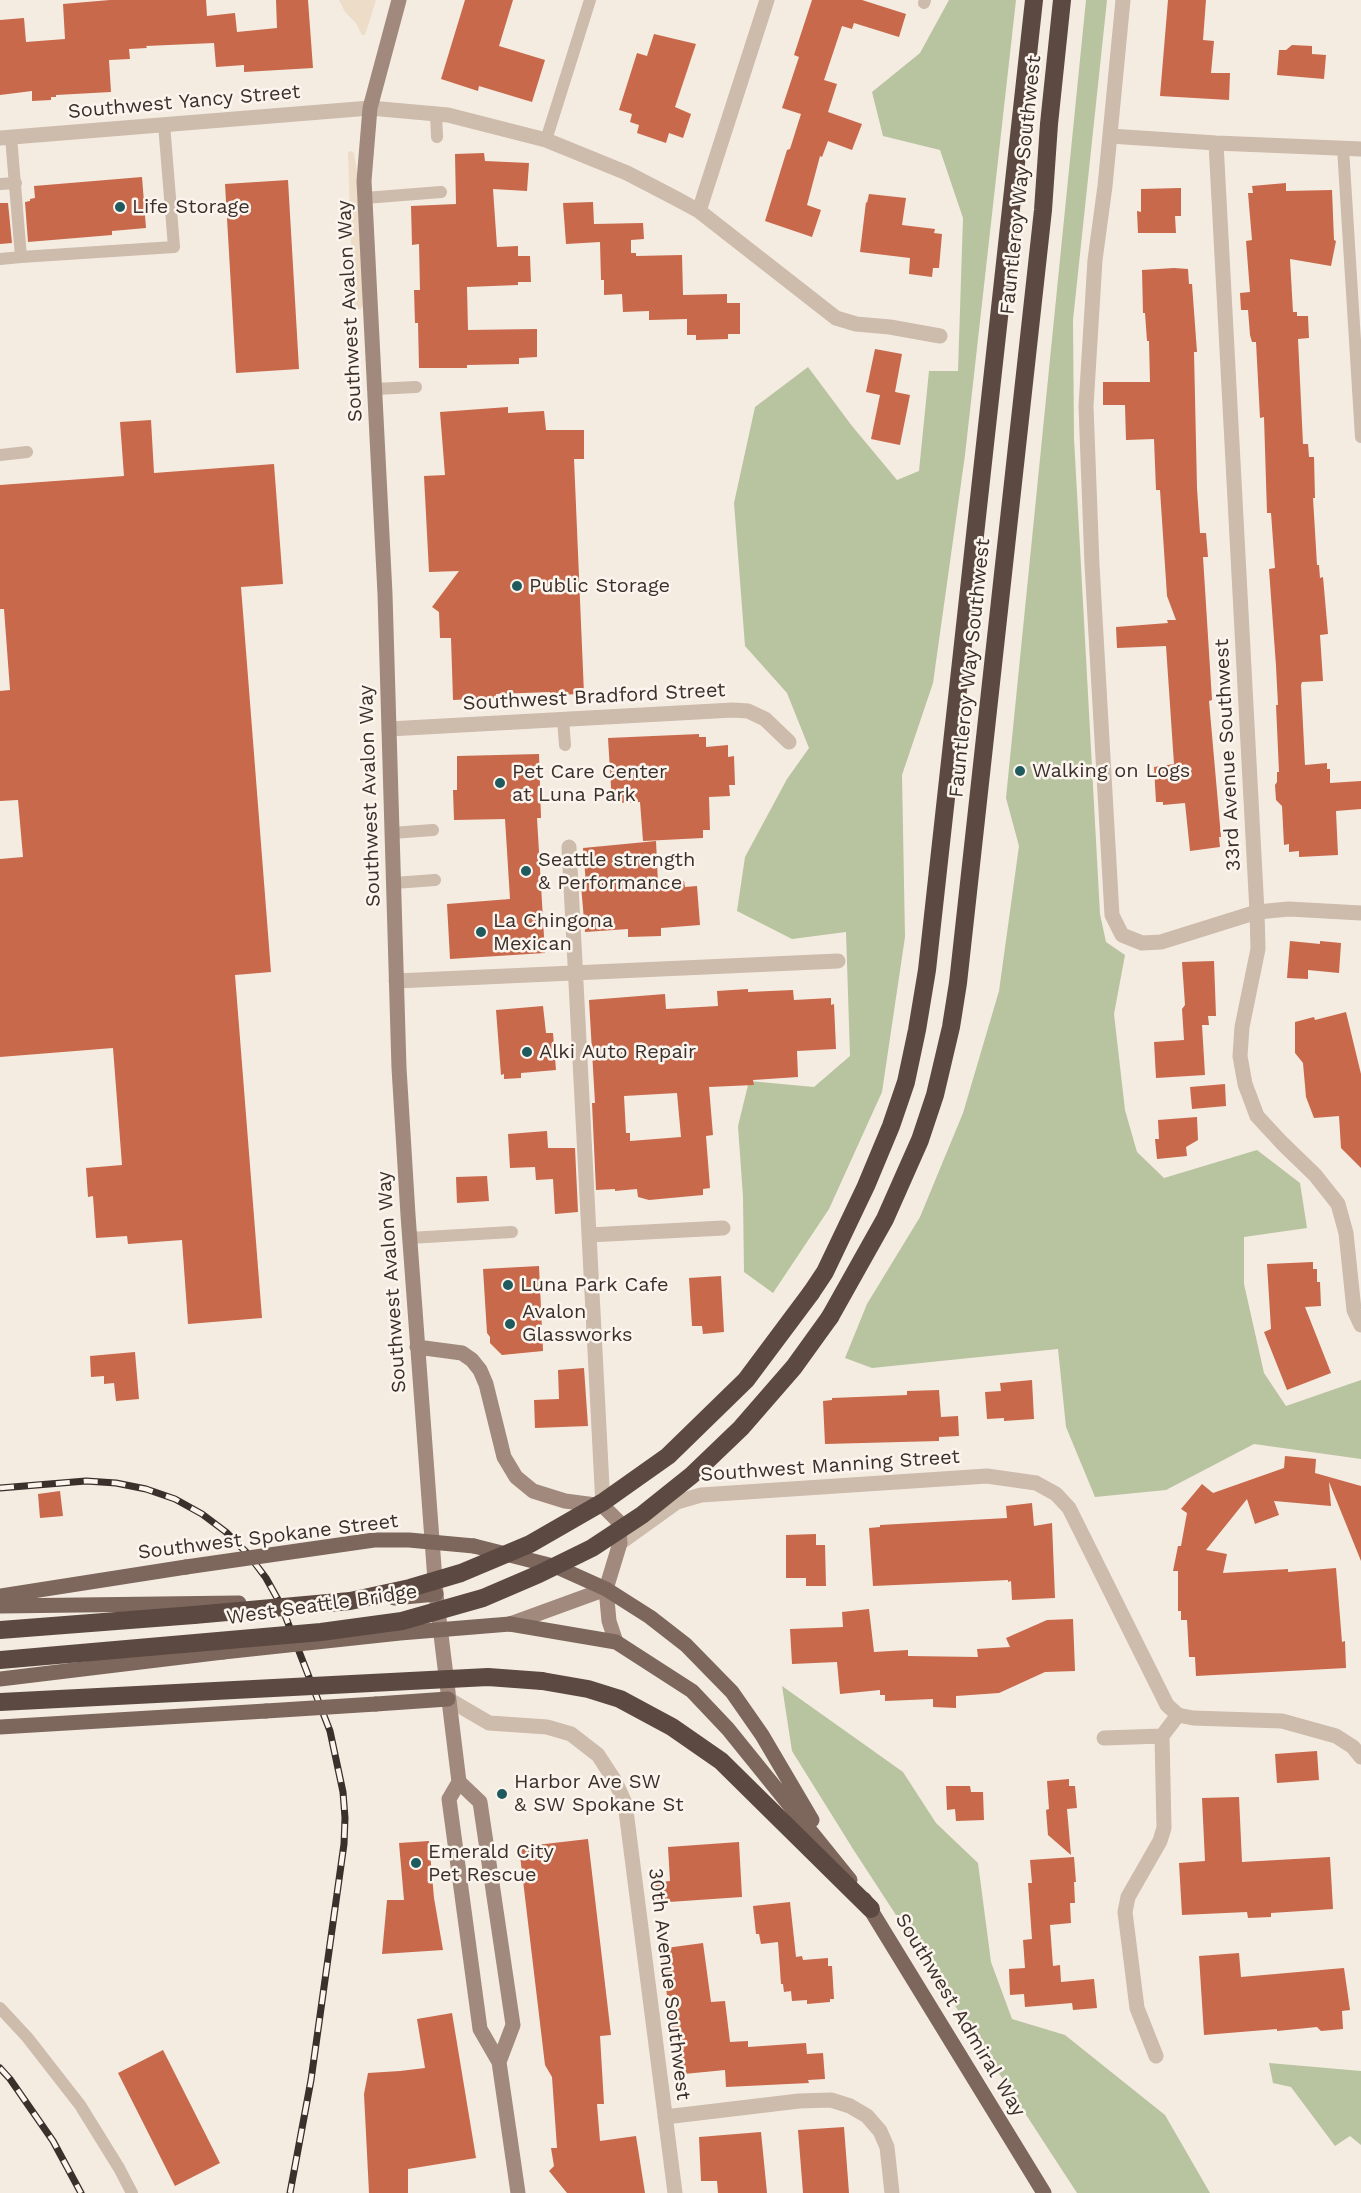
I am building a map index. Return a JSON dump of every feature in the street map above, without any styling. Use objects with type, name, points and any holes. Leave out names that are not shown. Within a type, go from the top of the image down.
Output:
[{"type":"highway","name":"Fauntleroy Way Southwest","points":[[811,1293],[825,1272],[866,1186],[891,1126],[906,1082],[919,1020],[928,960],[1034,0]]},
{"type":"highway","name":"Fauntleroy Way Southwest","points":[[830,1317],[885,1219],[920,1140],[935,1095],[951,1027],[958,983],[1043,210],[1062,0]]},
{"type":"highway","name":"West Seattle Bridge","points":[[0,1629],[350,1602],[461,1573],[520,1548],[603,1503],[668,1455],[746,1380],[811,1293]]},
{"type":"highway","name":"West Seattle Bridge","points":[[0,1660],[321,1632],[402,1621],[483,1598],[592,1548],[642,1515],[692,1475],[741,1428],[794,1367],[830,1317]]},
{"type":"highway","points":[[0,1702],[488,1677],[542,1681],[588,1689],[620,1700],[672,1727],[721,1761],[871,1909]]},
{"type":"main road","name":"Southwest Avalon Way","points":[[399,0],[370,108],[364,181],[375,389],[393,833],[396,981],[409,1238],[436,1594],[459,1782]]},
{"type":"main road","points":[[417,1347],[462,1353],[480,1370],[486,1384],[504,1457],[516,1477],[533,1491],[565,1500],[603,1506],[618,1521],[620,1542],[606,1589],[609,1621],[616,1642]]},
{"type":"main road","name":"Southwest Spokane Street","points":[[0,1596],[374,1540],[409,1540],[474,1546],[557,1567],[606,1589]]},
{"type":"main road","points":[[0,1679],[223,1652],[510,1624],[606,1589]]},
{"type":"main road","name":"Southwest Admiral Way","points":[[606,1589],[650,1617],[686,1645],[732,1692],[762,1735],[836,1861]]},
{"type":"main road","points":[[0,1606],[358,1602],[436,1594]]},
{"type":"main road","name":"Southwest Admiral Way","points":[[510,1624],[616,1642],[692,1690],[728,1729],[836,1861],[871,1909],[1044,2193]]},
{"type":"main road","points":[[0,1727],[448,1699]]},
{"type":"main road","points":[[499,2062],[513,2025],[480,1802],[459,1782],[448,1798],[480,2029],[499,2062],[518,2193]]},
{"type":"street","points":[[699,211],[767,0]]},
{"type":"street","points":[[1123,0],[1095,260],[1086,406],[1092,577],[1112,915],[1122,934],[1142,943],[1161,942],[1257,912],[1289,909],[1361,913]]},
{"type":"street","name":"Southwest Yancy Street","points":[[6,137],[370,108],[448,115],[546,140],[627,173],[699,211],[836,318],[856,324],[890,327],[940,336]]},
{"type":"street","points":[[1110,136],[1361,149]]},
{"type":"street","name":"33rd Avenue Southwest","points":[[1216,143],[1258,949],[1242,1027],[1240,1056],[1245,1084],[1257,1116],[1316,1175],[1338,1204],[1346,1233],[1354,1310],[1361,1325]]},
{"type":"street","name":"Southwest Bradford Street","points":[[389,729],[733,710],[748,711],[765,719],[789,742]]},
{"type":"street","points":[[569,847],[603,1506]]},
{"type":"street","points":[[396,981],[838,961]]},
{"type":"street","points":[[590,1235],[723,1228]]},
{"type":"street","name":"Southwest Manning Street","points":[[620,1542],[677,1502],[701,1495],[987,1476],[1036,1483],[1056,1494],[1069,1508],[1167,1705],[1178,1715]]},
{"type":"street","name":"30th Avenue Southwest","points":[[448,1699],[489,1723],[547,1726],[571,1734],[598,1755],[615,1781],[625,1803],[675,2193]]},
{"type":"street","points":[[1156,2056],[1137,2008],[1125,1912],[1128,1897],[1160,1841],[1164,1828],[1162,1736],[1178,1715],[1192,1718],[1282,1721],[1336,1736],[1353,1747],[1361,1757]]},
{"type":"street","points":[[1104,1738],[1162,1736]]},
{"type":"street","points":[[665,2116],[799,2101],[831,2100],[850,2106],[867,2116],[880,2131],[887,2147],[892,2193]]},
{"type":"lane","points":[[546,140],[590,0]]},
{"type":"lane","points":[[436,114],[437,137]]},
{"type":"lane","points":[[0,259],[174,247],[164,124]]},
{"type":"lane","points":[[6,137],[16,183],[21,257]]},
{"type":"lane","points":[[1343,148],[1361,437]]},
{"type":"lane","points":[[0,184],[16,183]]},
{"type":"lane","points":[[365,198],[441,192]]},
{"type":"lane","points":[[375,389],[416,387]]},
{"type":"lane","points":[[0,455],[27,452]]},
{"type":"lane","points":[[563,719],[565,745]]},
{"type":"lane","points":[[393,833],[433,830]]},
{"type":"lane","points":[[394,883],[435,880]]},
{"type":"lane","points":[[409,1238],[512,1232]]},
{"type":"lane","points":[[0,2008],[27,2037],[80,2105],[132,2193]]},
{"type":"green space","points":[[949,0],[1016,0],[965,455],[933,683],[902,775],[905,937],[882,1092],[829,1209],[773,1293],[744,1272],[743,1197],[738,1126],[749,1081],[814,1087],[850,1056],[846,932],[792,939],[737,911],[745,857],[787,779],[809,748],[787,693],[745,646],[734,503],[755,407],[808,367],[852,426],[897,480],[919,471],[929,371],[958,371],[963,218],[940,150],[883,136],[872,92],[920,53]]},
{"type":"green space","points":[[1086,0],[1107,0],[1073,320],[1074,438],[1100,914],[1106,942],[1125,955],[1114,1014],[1125,1110],[1137,1152],[1164,1178],[1257,1150],[1300,1183],[1307,1228],[1244,1237],[1244,1284],[1264,1373],[1286,1406],[1361,1380],[1361,1459],[1254,1444],[1166,1490],[1095,1497],[1066,1427],[1058,1349],[872,1368],[845,1358],[867,1304],[920,1217],[963,1113],[999,991],[1019,846],[1006,798]]},
{"type":"green space","points":[[782,1686],[903,1772],[936,1823],[978,1863],[991,1962],[1012,2019],[1065,2035],[1165,2115],[1210,2193],[1077,2193],[853,1849],[792,1751]]},
{"type":"green space","points":[[1269,2063],[1361,2071],[1361,2145],[1350,2136],[1335,2146],[1291,2087],[1273,2083]]},
{"type":"shaded area","points":[[339,0],[376,0],[365,35],[362,35]]},
{"type":"shaded area","points":[[348,152],[354,153],[357,172],[363,305],[361,309],[353,305]]},
{"type":"building","points":[[110,0],[206,0],[207,16],[235,13],[237,32],[277,28],[276,0],[308,0],[313,68],[244,72],[244,65],[216,67],[214,43],[146,46],[147,48],[129,49],[130,59],[109,60],[111,92],[56,95],[56,97],[51,97],[51,100],[32,101],[32,91],[0,95],[0,20],[24,18],[26,42],[65,39],[63,4]]},
{"type":"building","points":[[465,0],[513,0],[499,46],[545,60],[532,102],[479,86],[478,91],[441,79]]},
{"type":"building","points":[[812,0],[862,0],[906,14],[899,37],[854,23],[852,29],[842,26],[824,80],[837,84],[828,112],[862,124],[852,150],[828,141],[822,157],[820,156],[807,205],[821,210],[812,237],[765,221],[801,114],[782,108],[799,57],[794,55]]},
{"type":"building","points":[[1168,0],[1206,0],[1203,40],[1214,41],[1211,73],[1230,73],[1229,100],[1160,96]]},
{"type":"building","points":[[654,34],[696,44],[675,107],[691,114],[683,138],[669,133],[666,143],[637,133],[639,125],[630,122],[632,114],[619,110],[637,53],[647,56]]},
{"type":"building","points":[[1292,45],[1312,46],[1312,54],[1326,55],[1324,79],[1277,75],[1279,50],[1286,50]]},
{"type":"building","points":[[484,153],[485,161],[529,163],[527,191],[493,189],[497,247],[518,246],[518,256],[530,256],[531,282],[518,282],[518,285],[467,287],[468,330],[537,329],[537,357],[519,358],[519,364],[467,365],[467,368],[419,368],[418,323],[415,323],[414,290],[420,290],[419,244],[412,245],[411,206],[456,204],[455,154]]},
{"type":"building","points":[[142,177],[146,228],[112,231],[112,235],[28,242],[25,202],[35,198],[34,186]]},
{"type":"building","points":[[288,180],[299,369],[236,373],[225,184]]},
{"type":"building","points":[[1286,183],[1286,191],[1332,190],[1334,240],[1336,241],[1331,266],[1290,259],[1293,312],[1297,312],[1297,316],[1308,316],[1309,338],[1298,339],[1303,444],[1308,444],[1309,457],[1314,457],[1315,498],[1313,498],[1317,565],[1319,565],[1320,578],[1323,577],[1328,634],[1320,635],[1323,681],[1302,682],[1301,685],[1305,765],[1327,763],[1327,769],[1330,769],[1330,783],[1361,781],[1361,809],[1336,811],[1338,855],[1299,857],[1299,851],[1289,852],[1289,844],[1284,845],[1282,806],[1276,800],[1275,785],[1277,772],[1279,772],[1276,705],[1278,705],[1269,569],[1275,568],[1271,513],[1267,513],[1264,417],[1260,418],[1256,342],[1252,342],[1250,335],[1248,310],[1241,310],[1240,293],[1250,292],[1246,241],[1252,240],[1248,193],[1253,193],[1252,186]]},
{"type":"building","points":[[1181,188],[1181,216],[1175,216],[1176,233],[1138,233],[1137,211],[1141,212],[1141,189]]},
{"type":"building","points":[[869,194],[906,198],[902,225],[935,229],[934,233],[942,234],[939,268],[933,268],[932,277],[909,274],[910,258],[860,252]]},
{"type":"building","points":[[593,202],[594,224],[643,223],[644,239],[631,240],[631,253],[636,253],[636,256],[682,255],[683,295],[727,294],[727,303],[740,303],[740,334],[728,334],[728,339],[696,340],[696,335],[687,335],[687,319],[649,320],[649,311],[623,312],[622,294],[604,295],[604,280],[601,280],[600,242],[566,244],[563,203]]},
{"type":"building","points":[[0,203],[8,203],[12,243],[0,244]]},
{"type":"building","points":[[1188,269],[1189,284],[1192,284],[1197,352],[1194,352],[1197,488],[1200,533],[1206,533],[1208,557],[1203,557],[1212,700],[1209,701],[1221,837],[1219,837],[1220,847],[1190,851],[1185,803],[1163,805],[1163,802],[1156,802],[1154,767],[1174,764],[1166,646],[1117,648],[1116,627],[1168,623],[1167,620],[1176,620],[1167,596],[1160,490],[1156,490],[1154,439],[1126,440],[1125,405],[1103,405],[1103,382],[1150,382],[1149,341],[1147,341],[1145,313],[1143,313],[1142,270]]},
{"type":"building","points":[[875,349],[902,354],[895,392],[910,395],[900,445],[871,439],[880,395],[866,392]]},
{"type":"building","name":"Public Storage","points":[[508,407],[508,413],[544,411],[546,430],[584,430],[584,459],[574,459],[584,694],[550,695],[550,692],[496,694],[496,698],[453,700],[451,638],[440,638],[439,612],[432,607],[459,571],[429,572],[424,476],[445,475],[440,412]]},
{"type":"building","points":[[151,420],[154,473],[274,464],[283,584],[241,587],[271,972],[235,975],[262,1318],[188,1324],[182,1240],[128,1244],[127,1236],[96,1238],[93,1196],[88,1197],[86,1168],[122,1165],[113,1048],[0,1057],[0,859],[23,857],[18,800],[0,801],[0,691],[10,690],[4,609],[0,609],[0,485],[124,476],[120,422]]},
{"type":"building","points":[[699,734],[699,737],[706,737],[706,747],[728,745],[728,757],[734,756],[735,785],[729,785],[730,796],[709,797],[710,830],[703,830],[703,838],[643,841],[640,802],[612,803],[608,738]]},
{"type":"building","points":[[539,754],[541,818],[537,818],[545,953],[450,959],[447,904],[510,899],[505,819],[454,820],[453,790],[457,790],[457,756]]},
{"type":"building","points":[[656,841],[658,883],[684,881],[685,887],[697,886],[700,925],[661,928],[661,936],[628,937],[628,929],[585,932],[581,885],[586,884],[583,848]]},
{"type":"building","points":[[1290,941],[1320,944],[1320,941],[1341,943],[1339,973],[1308,970],[1308,979],[1287,978]]},
{"type":"building","points":[[1214,961],[1216,1016],[1208,1016],[1209,1025],[1202,1025],[1205,1075],[1156,1078],[1154,1042],[1184,1040],[1182,1009],[1185,1005],[1182,962]]},
{"type":"building","points":[[793,990],[794,1000],[831,998],[831,1005],[834,1004],[836,1049],[797,1051],[798,1077],[753,1080],[754,1085],[709,1087],[713,1135],[706,1136],[710,1188],[703,1189],[703,1195],[649,1200],[638,1197],[637,1189],[596,1190],[592,1103],[595,1103],[589,1000],[665,994],[666,1009],[718,1006],[717,991]],"holes":[[[677,1093],[681,1137],[630,1141],[630,1133],[626,1133],[624,1096]]]},
{"type":"building","name":"Alki Auto Repair","points":[[543,1006],[546,1033],[553,1033],[556,1070],[521,1073],[521,1078],[504,1079],[504,1074],[501,1075],[496,1010]]},
{"type":"building","points":[[1346,1012],[1361,1074],[1361,1168],[1341,1148],[1339,1116],[1314,1118],[1306,1097],[1303,1063],[1295,1053],[1295,1022],[1314,1017],[1315,1020]]},
{"type":"building","points":[[1225,1084],[1226,1106],[1192,1109],[1190,1087]]},
{"type":"building","points":[[1197,1117],[1198,1140],[1186,1147],[1187,1156],[1157,1159],[1155,1139],[1159,1139],[1158,1120]]},
{"type":"building","points":[[547,1131],[548,1148],[575,1148],[578,1212],[555,1214],[553,1179],[536,1180],[535,1167],[510,1168],[508,1134]]},
{"type":"building","points":[[487,1176],[489,1201],[457,1203],[456,1177]]},
{"type":"building","points":[[1313,1262],[1313,1269],[1317,1269],[1317,1282],[1320,1282],[1321,1306],[1305,1307],[1331,1373],[1287,1390],[1264,1332],[1271,1329],[1267,1264]]},
{"type":"building","points":[[539,1266],[543,1351],[502,1355],[490,1343],[487,1333],[483,1269]]},
{"type":"building","points":[[721,1276],[724,1332],[703,1334],[702,1326],[692,1326],[689,1278]]},
{"type":"building","points":[[135,1352],[139,1399],[116,1401],[114,1383],[104,1384],[104,1376],[91,1377],[90,1356]]},
{"type":"building","points":[[584,1368],[588,1426],[535,1428],[534,1400],[559,1399],[558,1370]]},
{"type":"building","points":[[1032,1380],[1034,1419],[1004,1421],[1004,1418],[987,1419],[985,1392],[1001,1391],[1000,1383]]},
{"type":"building","points":[[939,1390],[941,1417],[958,1416],[959,1436],[939,1437],[939,1441],[825,1444],[823,1401],[832,1400],[832,1398],[907,1395],[907,1391]]},
{"type":"building","points":[[1285,1456],[1316,1459],[1315,1473],[1361,1486],[1361,1561],[1329,1482],[1331,1506],[1274,1501],[1279,1515],[1255,1524],[1247,1499],[1206,1550],[1227,1554],[1223,1573],[1288,1569],[1288,1572],[1336,1568],[1346,1668],[1196,1676],[1195,1657],[1189,1657],[1187,1620],[1181,1620],[1181,1611],[1178,1611],[1178,1571],[1173,1571],[1178,1546],[1181,1546],[1187,1513],[1181,1509],[1202,1484],[1213,1493],[1284,1468]]},
{"type":"building","points":[[60,1491],[63,1516],[40,1518],[38,1494]]},
{"type":"building","points":[[1032,1503],[1034,1526],[1052,1523],[1055,1598],[1012,1600],[1011,1581],[1008,1582],[1008,1580],[873,1586],[869,1528],[880,1527],[880,1525],[1007,1518],[1006,1506]]},
{"type":"building","points":[[816,1534],[816,1545],[825,1545],[826,1586],[806,1586],[806,1578],[786,1578],[786,1535]]},
{"type":"building","points":[[869,1609],[874,1652],[908,1650],[908,1656],[978,1657],[977,1649],[1010,1647],[1006,1638],[1047,1620],[1073,1619],[1075,1671],[1045,1672],[999,1693],[956,1696],[956,1708],[933,1707],[933,1699],[885,1701],[885,1695],[880,1695],[880,1690],[840,1694],[837,1662],[792,1664],[790,1629],[843,1627],[842,1612]]},
{"type":"building","points":[[1317,1751],[1319,1780],[1277,1783],[1275,1754]]},
{"type":"building","points":[[1069,1779],[1069,1786],[1075,1786],[1077,1808],[1067,1809],[1071,1855],[1048,1835],[1046,1810],[1049,1809],[1047,1781]]},
{"type":"building","points":[[946,1786],[970,1786],[971,1792],[983,1792],[984,1820],[956,1821],[955,1809],[947,1810]]},
{"type":"building","points":[[1239,1797],[1242,1862],[1330,1857],[1333,1909],[1271,1913],[1271,1917],[1248,1918],[1247,1912],[1182,1915],[1179,1863],[1205,1861],[1202,1798]]},
{"type":"building","points":[[588,1839],[611,2035],[600,2036],[604,2104],[597,2104],[600,2141],[636,2136],[645,2193],[567,2193],[549,2171],[554,2166],[551,2148],[557,2148],[552,2077],[545,2065],[519,1847]]},
{"type":"building","points":[[429,1841],[434,1898],[443,1950],[382,1954],[387,1900],[404,1900],[399,1843]]},
{"type":"building","points":[[739,1842],[742,1897],[654,1903],[652,1883],[670,1881],[668,1847]]},
{"type":"building","points":[[1074,1857],[1076,1882],[1074,1882],[1075,1903],[1070,1903],[1071,1923],[1050,1925],[1053,1966],[1060,1965],[1061,1982],[1094,1979],[1097,2008],[1073,2010],[1072,2003],[1025,2007],[1024,1994],[1010,1995],[1009,1969],[1025,1968],[1023,1940],[1032,1939],[1028,1883],[1032,1883],[1030,1860]]},
{"type":"building","points":[[790,1902],[796,1957],[802,1956],[803,1960],[828,1958],[828,1966],[832,1966],[834,1999],[830,1999],[830,2002],[807,2004],[807,2000],[792,2001],[791,1991],[784,1992],[783,1984],[781,1984],[778,1942],[761,1944],[759,1934],[756,1934],[753,1906]]},
{"type":"building","points":[[703,1943],[711,2002],[725,2001],[730,2042],[748,2041],[748,2047],[806,2043],[807,2054],[823,2053],[825,2079],[808,2080],[809,2083],[726,2087],[725,2070],[684,2074],[684,2070],[679,2071],[661,1950]]},
{"type":"building","points":[[1239,1953],[1241,1977],[1344,1968],[1350,2010],[1342,2011],[1343,2029],[1321,2031],[1317,2027],[1204,2035],[1199,1956]]},
{"type":"building","points":[[452,2013],[476,2158],[408,2169],[408,2193],[369,2193],[364,2094],[368,2073],[425,2068],[417,2019]]},
{"type":"building","points":[[163,2050],[220,2163],[175,2186],[118,2073]]},
{"type":"building","points":[[844,2127],[849,2193],[803,2193],[798,2130]]},
{"type":"building","points":[[761,2132],[767,2193],[718,2193],[717,2181],[701,2181],[699,2137]]},
{"type":"railway","points":[[0,1488],[86,1481],[116,1483],[146,1489],[175,1499],[202,1514],[226,1532],[248,1554],[266,1578],[281,1605],[330,1731],[343,1792],[345,1818],[344,1844],[311,2080],[290,2193]]},
{"type":"railway","points":[[0,2068],[53,2141],[81,2193]]},
{"type":"place","name":"Life Storage","points":[[120,207]]},
{"type":"place","name":"Public Storage","points":[[517,586]]},
{"type":"place","name":"Walking on Logs","points":[[1020,771]]},
{"type":"place","name":"Pet Care Center at Luna Park","points":[[500,783]]},
{"type":"place","name":"Seattle strength & Performance","points":[[526,871]]},
{"type":"place","name":"La Chingona Mexican","points":[[481,932]]},
{"type":"place","name":"Alki Auto Repair","points":[[527,1052]]},
{"type":"place","name":"Luna Park Cafe","points":[[508,1285]]},
{"type":"place","name":"Avalon Glassworks","points":[[510,1324]]},
{"type":"place","name":"Harbor Ave SW & SW Spokane St","points":[[502,1794]]},
{"type":"place","name":"Emerald City Pet Rescue","points":[[416,1863]]}]
